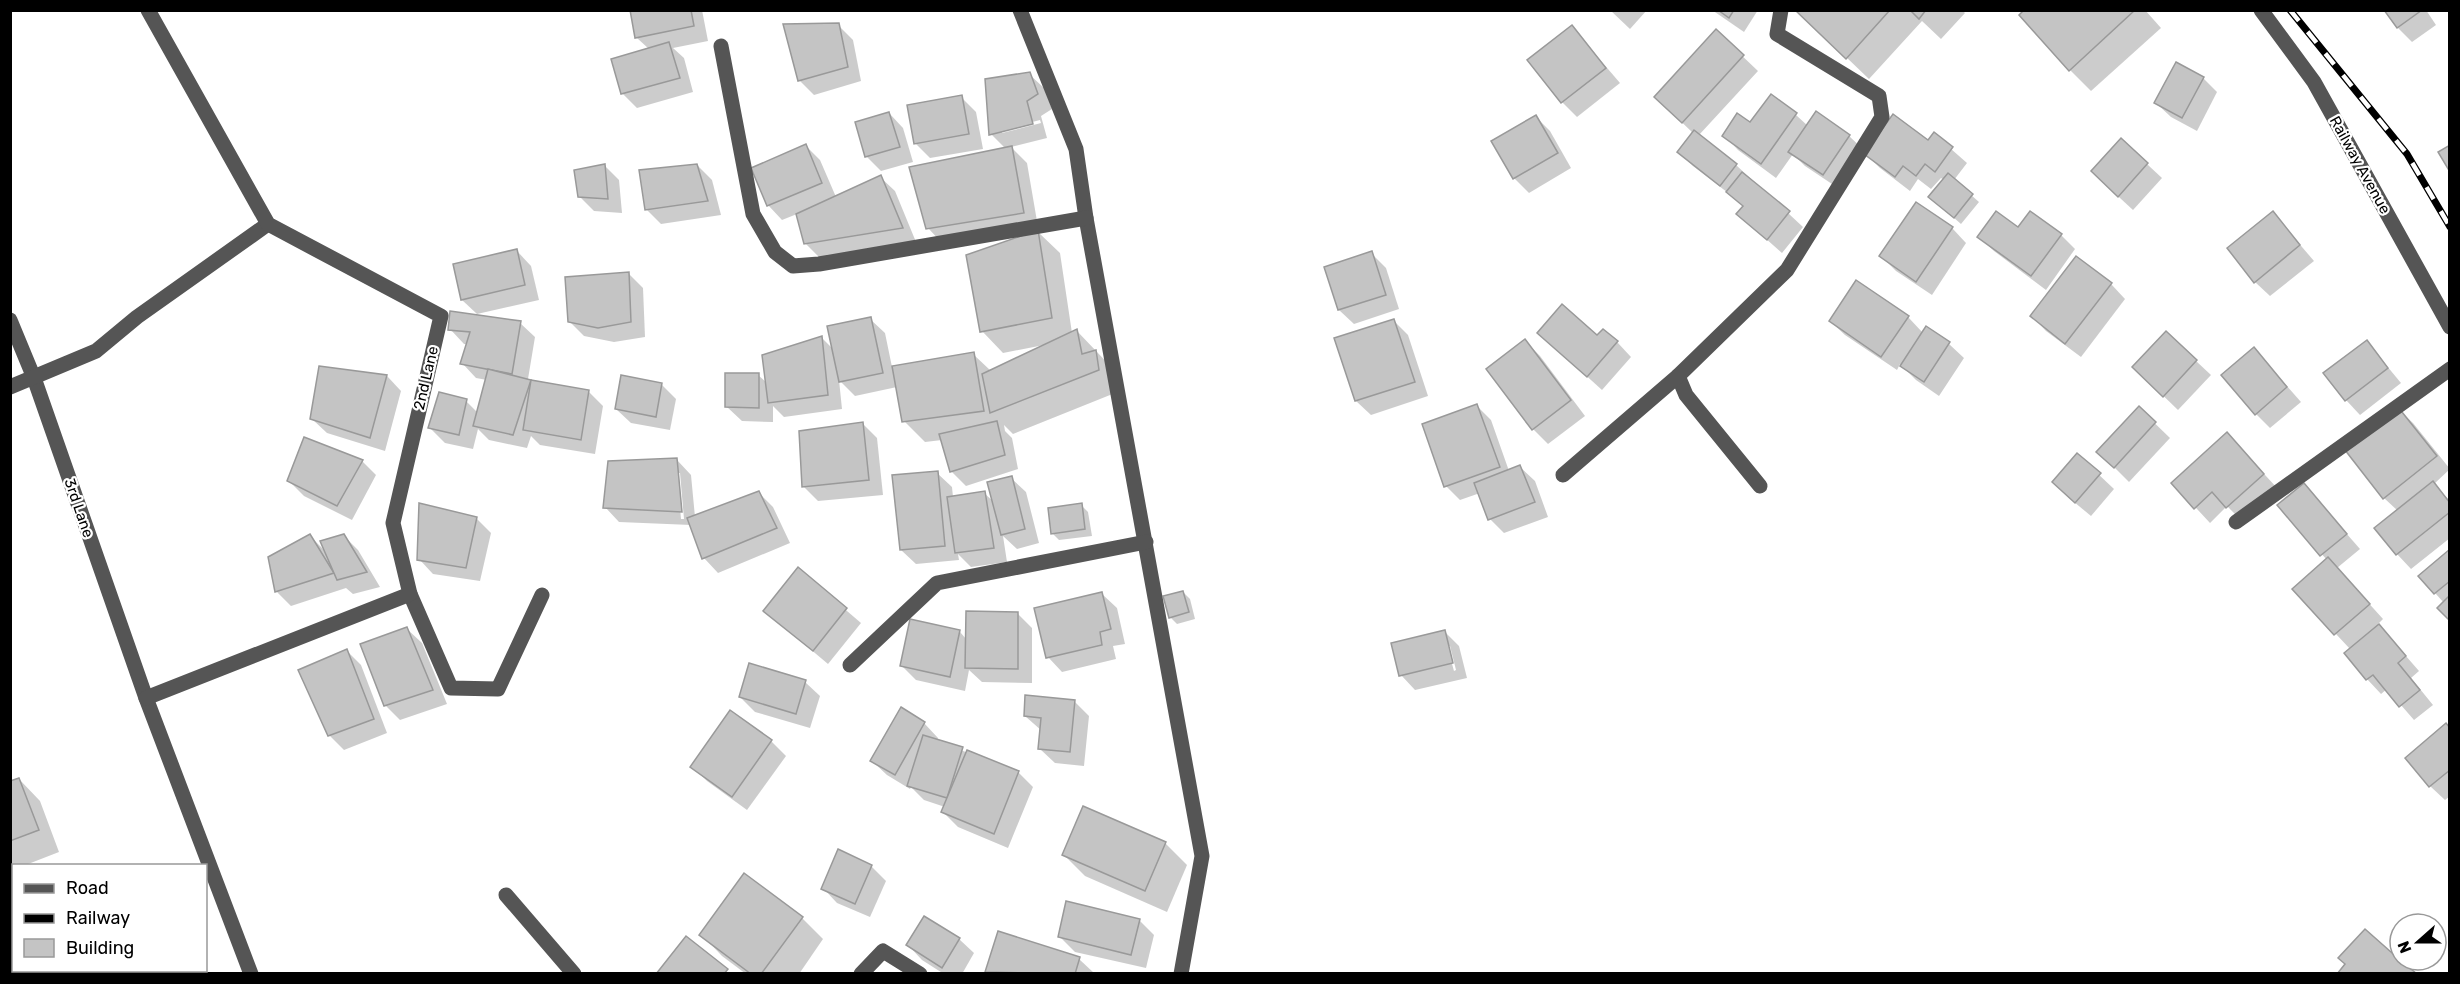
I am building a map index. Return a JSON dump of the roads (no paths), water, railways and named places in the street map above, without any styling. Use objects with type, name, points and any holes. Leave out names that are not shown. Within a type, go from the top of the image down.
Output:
[{"type":"street","points":[[10,387],[96,351],[137,317],[268,224],[148,10]]},
{"type":"street","points":[[1020,10],[1076,149],[1086,218],[1202,856],[1181,974]]},
{"type":"street","points":[[1563,474],[1678,376],[1787,270],[1882,117],[1879,96],[1777,34],[1781,10]]},
{"type":"street","name":"Railway Avenue","points":[[2260,10],[2314,82],[2450,327]]},
{"type":"street","points":[[721,46],[753,214],[775,252],[794,266],[819,264],[1086,218]]},
{"type":"street","name":"2nd Lane","points":[[268,224],[441,316],[393,523],[410,594]]},
{"type":"street","name":"3rd Lane","points":[[10,320],[34,378],[146,698],[251,974]]},
{"type":"street","points":[[2236,522],[2450,369]]},
{"type":"street","points":[[1678,376],[1686,395],[1760,486]]},
{"type":"street","points":[[850,665],[937,583],[1146,542]]},
{"type":"street","points":[[146,698],[410,594],[451,688],[498,688],[542,595]]},
{"type":"street","points":[[506,895],[574,974]]},
{"type":"street","points":[[861,974],[883,951],[920,974]]},
{"type":"railway","points":[[2290,10],[2407,154],[2450,227]]}]
